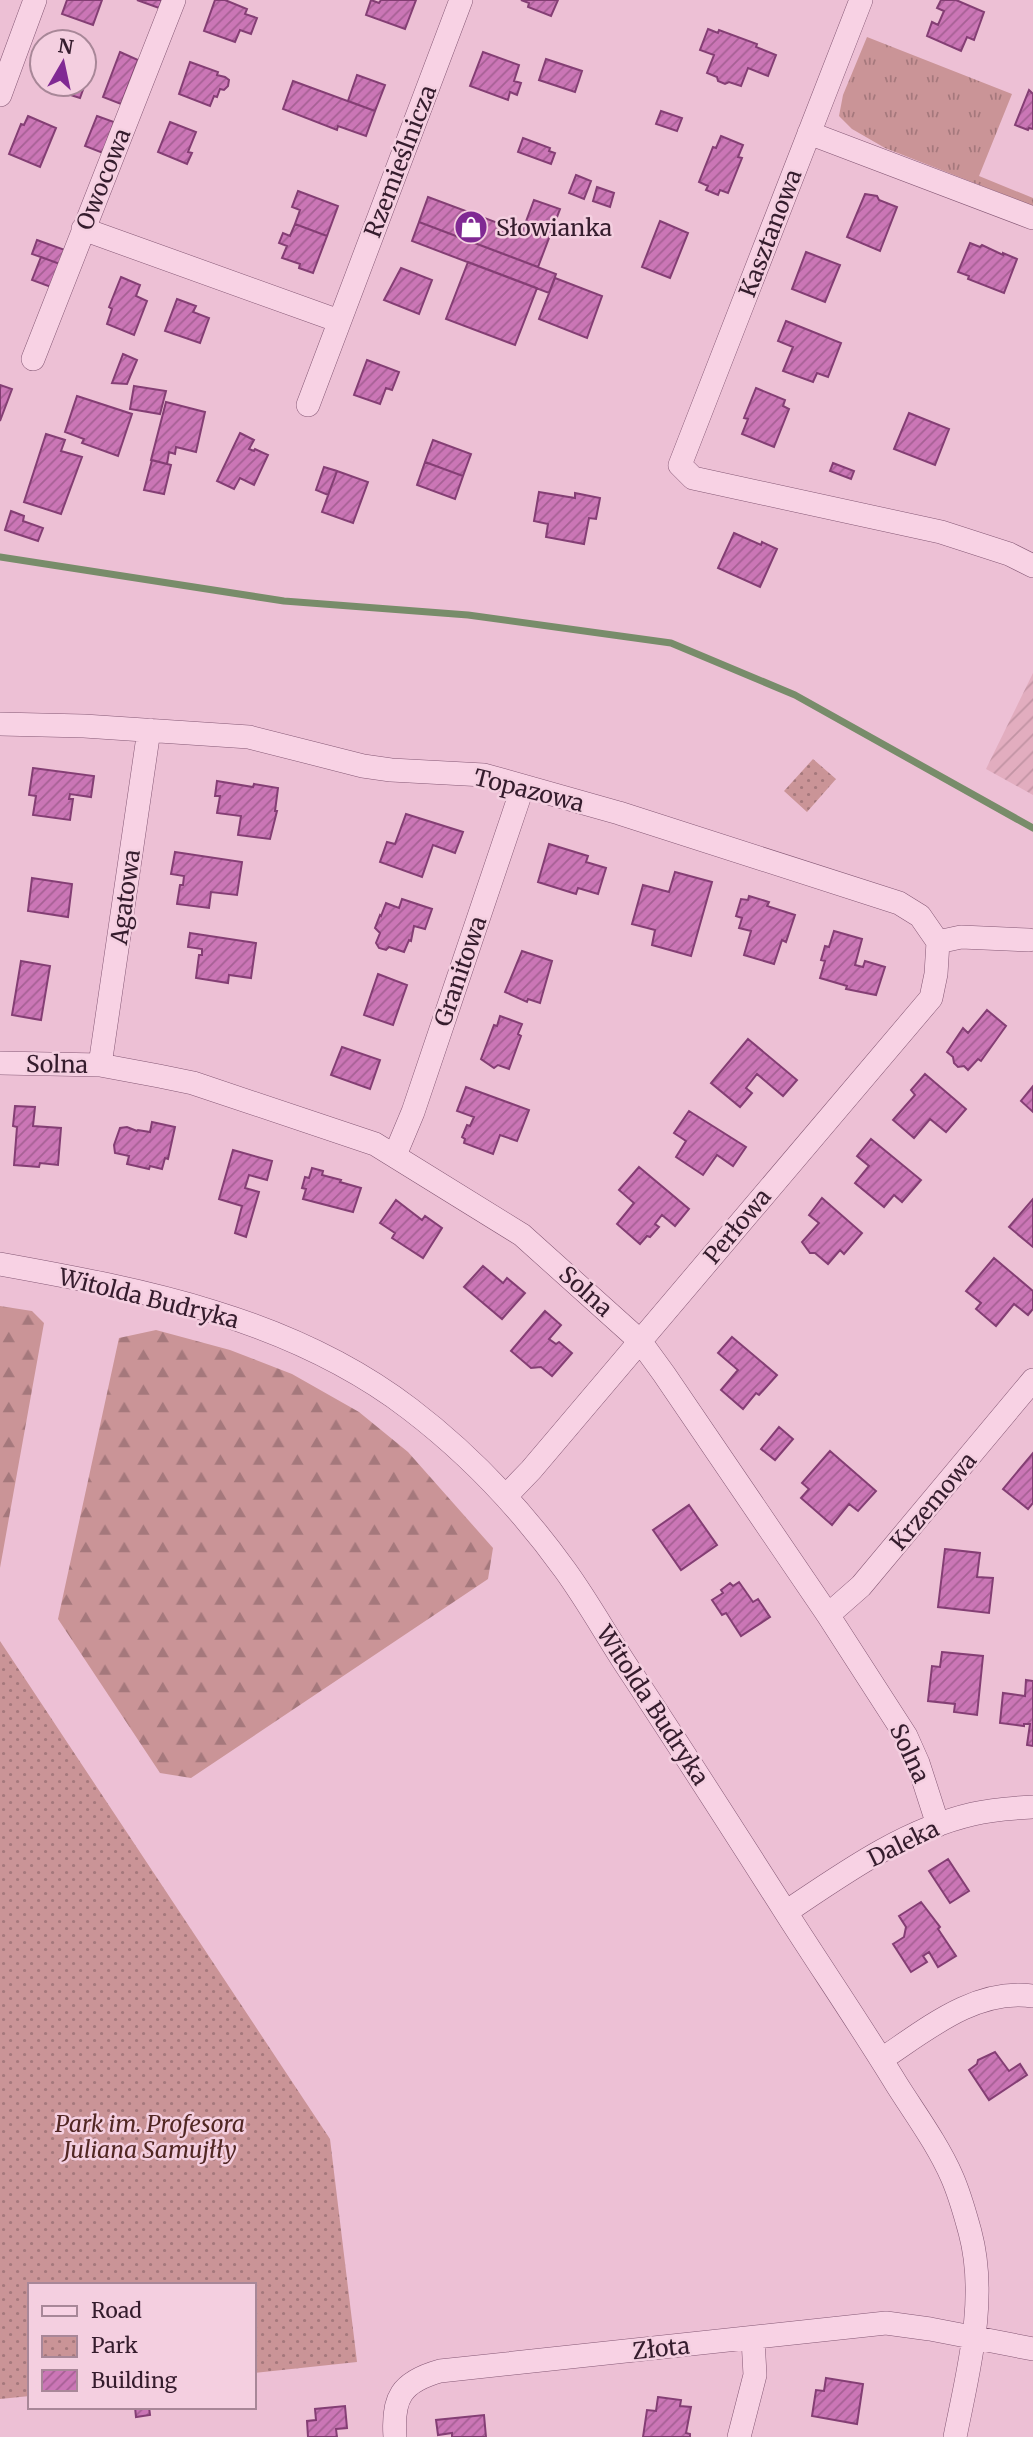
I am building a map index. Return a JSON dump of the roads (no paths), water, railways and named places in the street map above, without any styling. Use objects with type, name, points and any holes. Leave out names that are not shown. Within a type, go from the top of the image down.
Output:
[{"type":"street","points":[[0,95],[35,0]]},
{"type":"street","name":"Owocowa","points":[[33,359],[174,0]]},
{"type":"street","name":"Rzemieślnicza","points":[[307,405],[461,0]]},
{"type":"street","name":"Kasztanowa","points":[[861,0],[680,466],[693,478],[941,532],[1009,554],[1033,566]]},
{"type":"street","points":[[809,133],[1033,218]]},
{"type":"street","points":[[83,229],[339,321]]},
{"type":"street","name":"Topazowa","points":[[0,724],[249,737],[363,766],[484,775],[652,823],[899,903],[920,916],[938,942]]},
{"type":"street","name":"Agatowa","points":[[100,1065],[149,730]]},
{"type":"street","name":"Granitowa","points":[[395,1155],[413,1112],[523,786]]},
{"type":"street","points":[[938,942],[961,937],[1029,940]]},
{"type":"street","name":"Perłowa","points":[[506,1496],[531,1470],[930,998],[936,974],[938,942]]},
{"type":"street","name":"Solna","points":[[0,1063],[100,1065],[193,1083],[375,1144],[522,1235],[640,1341],[828,1615],[906,1736],[918,1763],[938,1825]]},
{"type":"street","name":"Witolda Budryka","points":[[0,1264],[187,1303],[220,1312],[279,1335],[357,1374],[408,1408],[451,1443],[506,1496],[566,1571],[882,2059],[944,2161],[960,2196],[976,2261],[977,2292],[972,2337],[954,2437]]},
{"type":"street","name":"Krzemowa","points":[[828,1615],[861,1586],[1033,1380]]},
{"type":"street","name":"Daleka","points":[[786,1912],[883,1850],[938,1825],[973,1814],[1033,1807]]},
{"type":"street","points":[[882,2059],[968,2004],[1000,1995],[1033,1996]]},
{"type":"street","name":"Złota","points":[[395,2437],[393,2418],[400,2396],[414,2381],[433,2373],[886,2323],[1033,2349]]},
{"type":"street","points":[[739,2437],[755,2375],[754,2339]]},
{"type":"waterway","points":[[0,557],[284,601],[468,615],[671,643],[795,695],[1033,828]]},
{"type":"place","name":"Słowianka","points":[[471,227]]},
{"type":"park label","name":"Park im. Profesora Juliana Samujłły","points":[[150,2136]]}]
